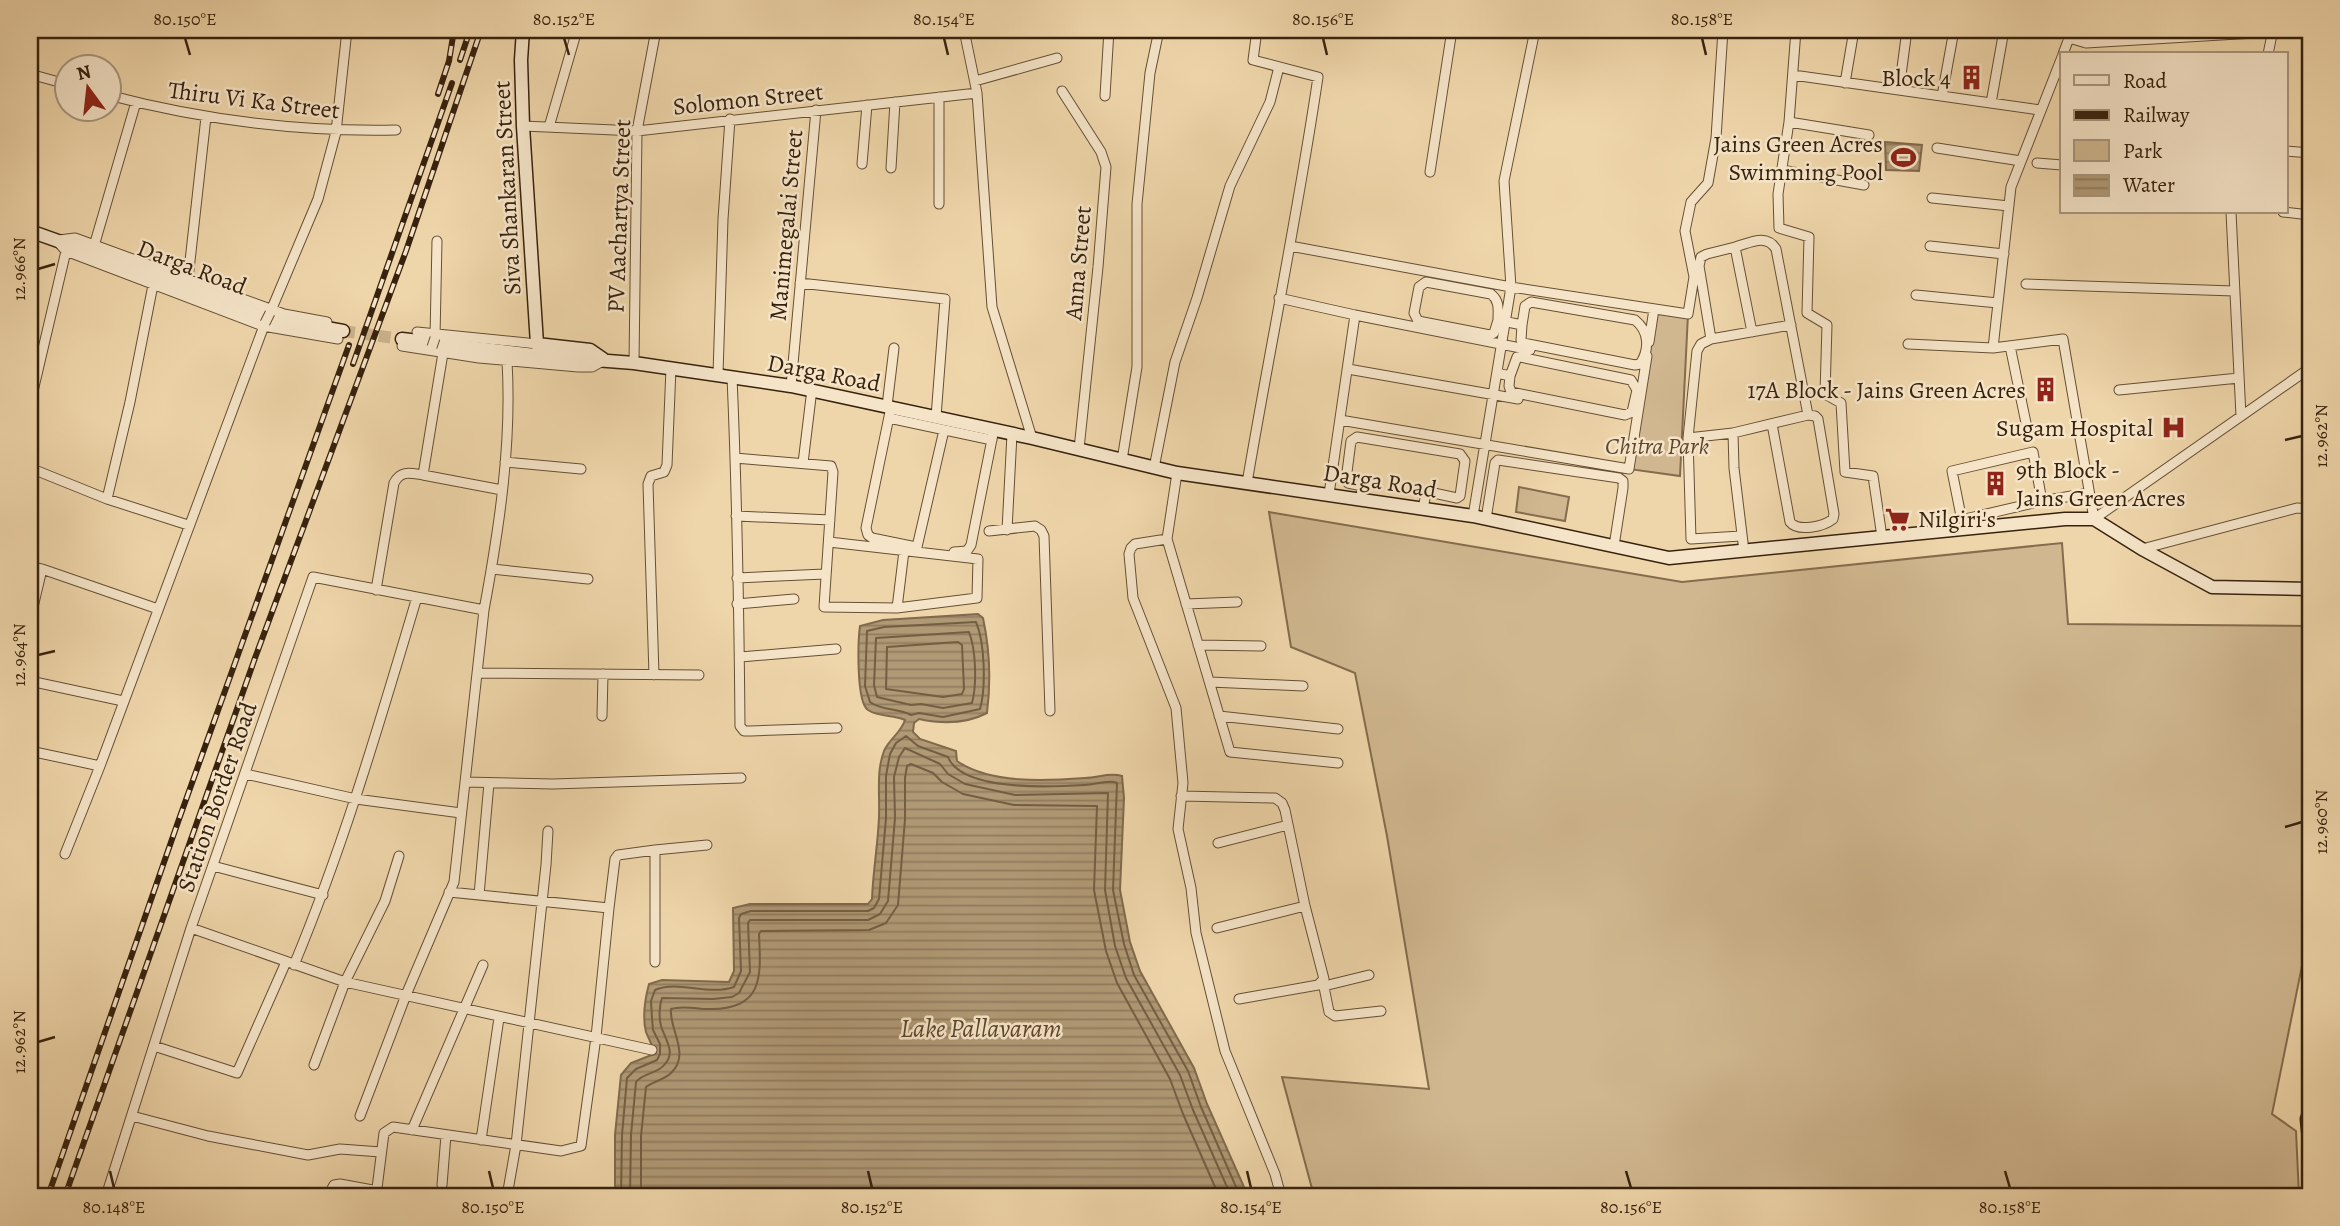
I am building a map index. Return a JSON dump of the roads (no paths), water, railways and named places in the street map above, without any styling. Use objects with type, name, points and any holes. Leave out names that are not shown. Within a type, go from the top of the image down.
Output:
[{"type":"street","points":[[65,853],[100,766],[264,324],[318,199],[336,132],[347,32],[317,30]]},
{"type":"street","name":"Siva Shankaran Street","points":[[523,30],[523,126],[537,344]]},
{"type":"street","points":[[549,127],[577,30]]},
{"type":"street","name":"PV Aachartya Street","points":[[634,363],[637,131],[656,30]]},
{"type":"street","points":[[964,30],[977,93],[992,307],[1032,438]]},
{"type":"street","points":[[1105,96],[1109,30]]},
{"type":"street","points":[[1122,460],[1137,367],[1137,204],[1150,73],[1159,30]]},
{"type":"street","points":[[1247,483],[1304,173],[1318,78],[1253,60],[1257,30]]},
{"type":"street","points":[[1430,172],[1452,30]]},
{"type":"street","points":[[1480,517],[1485,445],[1501,345],[1502,321],[1511,287],[1504,181],[1536,30]]},
{"type":"street","points":[[1290,246],[1511,287],[1688,314],[1694,276],[1685,231],[1691,202],[1708,183],[1716,138],[1723,30]]},
{"type":"street","points":[[1796,30],[1789,122],[1779,194],[1779,228],[1810,237],[1807,313],[1827,325],[1825,394],[1841,403],[1845,472],[1873,475],[1882,537]]},
{"type":"street","points":[[1844,82],[1854,30]]},
{"type":"street","points":[[1899,90],[1908,30]]},
{"type":"street","points":[[1942,96],[1954,30]]},
{"type":"street","points":[[1992,103],[2004,30]]},
{"type":"street","points":[[2062,30],[2069,38],[2086,43],[2273,31],[2268,52]]},
{"type":"street","points":[[2084,30],[2086,43]]},
{"type":"street","points":[[2063,52],[2069,38]]},
{"type":"street","points":[[975,81],[1057,58]]},
{"type":"street","points":[[1993,348],[2011,187],[2060,60]]},
{"type":"street","points":[[1154,468],[1175,362],[1230,186],[1270,102],[1279,67]]},
{"type":"street","points":[[30,74],[52,80]]},
{"type":"street","points":[[1793,75],[2040,110]]},
{"type":"street","name":"Anna Street","points":[[1062,91],[1101,152],[1106,167],[1079,449]]},
{"type":"street","name":"Solomon Street","points":[[523,126],[637,131],[977,93]]},
{"type":"street","points":[[939,97],[939,204]]},
{"type":"street","name":"Thiru Vi Ka Street","points":[[122,98],[206,117],[336,132],[396,130]]},
{"type":"street","points":[[94,246],[136,102]]},
{"type":"street","points":[[891,168],[895,102]]},
{"type":"street","points":[[862,164],[867,105]]},
{"type":"street","name":"Manimegalai Street","points":[[791,386],[816,110]]},
{"type":"street","points":[[188,279],[206,117]]},
{"type":"street","points":[[718,374],[723,219],[730,119]]},
{"type":"street","points":[[1789,122],[1869,135]]},
{"type":"street","points":[[1937,148],[2021,161]]},
{"type":"street","points":[[2288,151],[2310,153]]},
{"type":"street","points":[[2037,163],[2060,165]]},
{"type":"street","points":[[1782,170],[1864,185]]},
{"type":"street","points":[[1932,198],[2009,206]]},
{"type":"street","points":[[2288,213],[2310,215]]},
{"type":"street","points":[[2231,214],[2241,416]]},
{"type":"street","name":"Darga Road","points":[[30,231],[260,316],[340,335]]},
{"type":"street","points":[[57,240],[75,238],[271,312],[327,322]]},
{"type":"street","points":[[1711,339],[1699,266],[1701,257],[1765,239],[1771,241],[1776,248],[1808,415]]},
{"type":"street","points":[[57,240],[66,251],[264,324],[340,335]]},
{"type":"street","points":[[434,342],[437,241]]},
{"type":"street","points":[[1930,246],[2004,254]]},
{"type":"street","points":[[1735,247],[1752,332]]},
{"type":"street","points":[[30,404],[66,251]]},
{"type":"street","points":[[1426,282],[1491,294],[1495,297],[1502,321],[1490,335],[1418,321],[1414,313],[1419,287],[1426,282]]},
{"type":"street","points":[[800,283],[945,299],[936,417]]},
{"type":"street","points":[[2026,284],[2234,290]]},
{"type":"street","points":[[107,499],[130,402],[153,285]]},
{"type":"street","points":[[1916,295],[1998,303]]},
{"type":"street","points":[[1279,299],[1501,345],[1645,371]]},
{"type":"street","points":[[1531,302],[1635,320],[1647,337],[1643,360],[1635,365],[1523,343],[1522,325],[1525,306],[1531,302]]},
{"type":"street","points":[[1340,420],[1629,469],[1654,309]]},
{"type":"street","points":[[1329,494],[1355,315]]},
{"type":"street","points":[[1502,321],[1522,325]]},
{"type":"street","points":[[1741,536],[1691,539],[1688,438],[1697,351],[1701,344],[1711,339],[1791,325]]},
{"type":"street","points":[[402,342],[434,342],[537,344],[590,349],[605,360],[592,367],[578,367],[443,353],[434,342],[417,332]]},
{"type":"street","points":[[1908,344],[1993,348],[2063,339],[2094,519],[2212,587],[2310,589]]},
{"type":"street","name":"Darga Road","points":[[402,342],[634,363],[812,389],[889,410],[936,417],[993,435],[1012,434],[1032,438],[1177,473],[1480,517],[1669,558],[2065,519],[2094,519]]},
{"type":"street","points":[[2010,346],[2026,423]]},
{"type":"street","points":[[889,410],[944,430],[993,435],[971,545],[967,551],[959,553],[917,547],[868,536],[866,528],[889,410],[894,348]]},
{"type":"street","points":[[423,475],[443,353]]},
{"type":"street","points":[[1517,357],[1520,357],[1632,380],[1637,390],[1632,412],[1625,415],[1511,392],[1508,386],[1510,376],[1517,357]]},
{"type":"street","points":[[360,1116],[406,995],[454,882],[484,610],[492,569],[505,462],[508,361]]},
{"type":"street","points":[[654,675],[648,484],[651,476],[664,472],[667,465],[671,368]]},
{"type":"street","points":[[1348,369],[1637,420]]},
{"type":"street","points":[[2094,519],[2309,370]]},
{"type":"street","points":[[1496,373],[1510,376]]},
{"type":"street","points":[[732,377],[740,726],[744,731],[837,728]]},
{"type":"street","points":[[2119,390],[2239,378]]},
{"type":"street","points":[[803,463],[812,389]]},
{"type":"street","points":[[1688,438],[1734,433],[1808,415],[1815,416],[1818,419],[1834,514],[1828,523],[1799,528],[1790,522],[1772,424]]},
{"type":"street","points":[[917,547],[944,430]]},
{"type":"street","points":[[1734,433],[1734,468],[1744,551]]},
{"type":"street","points":[[1007,530],[1012,434]]},
{"type":"street","points":[[1361,499],[1362,485],[1348,483],[1346,480],[1351,441],[1357,437],[1460,454],[1465,461],[1460,496],[1457,498],[1429,492],[1426,494],[1423,509]]},
{"type":"street","points":[[2042,501],[2033,452],[1952,471],[1961,516],[1965,519],[2089,493]]},
{"type":"street","points":[[735,458],[831,466],[833,472],[824,607],[897,608],[977,598],[978,559],[829,542]]},
{"type":"street","points":[[1480,517],[1498,460],[1619,478],[1623,481],[1623,488],[1614,546]]},
{"type":"street","points":[[505,462],[581,469]]},
{"type":"street","points":[[30,468],[107,499],[188,525]]},
{"type":"street","points":[[376,590],[394,483],[398,475],[405,472],[502,490]]},
{"type":"street","points":[[1177,473],[1167,539],[1230,752],[1338,763]]},
{"type":"street","points":[[2142,549],[2297,508],[2310,509]]},
{"type":"street","points":[[736,516],[830,520]]},
{"type":"street","points":[[989,531],[1035,527],[1041,530],[1044,536],[1050,711]]},
{"type":"street","points":[[1167,539],[1135,544],[1131,548],[1129,554],[1133,598],[1176,708],[1183,783],[1178,829],[1209,991],[1225,1051],[1275,1174],[1281,1196]]},
{"type":"street","points":[[897,608],[904,551]]},
{"type":"street","points":[[30,566],[158,608]]},
{"type":"street","points":[[30,620],[42,569]]},
{"type":"street","points":[[492,569],[588,579]]},
{"type":"street","points":[[737,578],[825,574]]},
{"type":"street","name":"Station Border Road","points":[[106,1196],[191,928],[313,577],[484,610]]},
{"type":"street","points":[[154,1046],[237,1073],[323,895],[356,799],[417,597]]},
{"type":"street","points":[[737,604],[794,599]]},
{"type":"street","points":[[1186,604],[1237,602]]},
{"type":"street","points":[[1198,645],[1261,646]]},
{"type":"street","points":[[740,657],[836,649]]},
{"type":"street","points":[[477,673],[699,675]]},
{"type":"street","points":[[602,716],[603,674]]},
{"type":"street","points":[[30,681],[123,701]]},
{"type":"street","points":[[1210,682],[1303,686]]},
{"type":"street","points":[[1219,716],[1338,729]]},
{"type":"street","points":[[30,751],[100,766]]},
{"type":"street","points":[[246,774],[356,799],[461,813]]},
{"type":"street","points":[[465,782],[553,785],[741,778]]},
{"type":"street","points":[[479,895],[489,783]]},
{"type":"street","points":[[1181,796],[1275,798],[1282,803],[1305,906],[1325,976],[1323,984],[1329,1012],[1335,1016],[1381,1011]]},
{"type":"street","points":[[1218,843],[1288,825]]},
{"type":"street","points":[[508,1196],[516,1146],[548,831]]},
{"type":"street","points":[[328,1196],[334,1185],[340,1184],[377,1194],[384,1133],[393,1127],[561,1151],[580,1146],[596,1037],[615,859],[618,855],[707,845]]},
{"type":"street","points":[[655,850],[655,962]]},
{"type":"street","points":[[314,1065],[345,982],[385,901],[399,856]]},
{"type":"street","points":[[213,866],[323,895]]},
{"type":"street","points":[[449,892],[609,908]]},
{"type":"street","points":[[1217,928],[1305,906]]},
{"type":"street","points":[[191,928],[345,982],[652,1050]]},
{"type":"street","points":[[412,1130],[483,965]]},
{"type":"street","points":[[1239,999],[1369,975]]},
{"type":"street","points":[[481,1140],[499,1018]]},
{"type":"street","points":[[2310,1110],[2307,1119],[2310,1149]]},
{"type":"street","points":[[132,1116],[208,1136],[308,1155],[340,1149],[381,1152]]},
{"type":"street","points":[[442,1185],[446,1135]]},
{"type":"water","name":"Jains Green Acres Swimming Pool","points":[[1885,142],[1922,145],[1919,171],[1886,170]]},
{"type":"water","name":"Lake Pallavaram","points":[[978,614],[983,618],[988,654],[987,713],[954,722],[919,719],[914,723],[913,732],[920,739],[956,751],[957,761],[985,774],[1053,780],[1122,776],[1124,798],[1120,890],[1130,942],[1140,971],[1194,1068],[1248,1196],[613,1196],[621,1075],[631,1063],[654,1054],[644,1020],[649,984],[662,980],[729,982],[734,971],[733,908],[750,904],[868,904],[872,899],[880,767],[886,747],[905,720],[873,712],[864,705],[859,671],[860,626],[883,620]]},
{"type":"tunnel","points":[[343,331],[402,339]]},
{"type":"railway","points":[[438,94],[449,61],[454,30]]},
{"type":"railway","points":[[460,60],[470,30]]},
{"type":"railway","points":[[65,1196],[255,658],[406,251],[481,30]]},
{"type":"railway","points":[[353,364],[452,83]]},
{"type":"railway","points":[[48,1196],[178,822],[349,345]]},
{"type":"place","name":"Block 4","points":[[1971,78]]},
{"type":"place","name":"Jains Green Acres Swimming Pool","points":[[1903,158]]},
{"type":"place","name":"17A Block - Jains Green Acres","points":[[2046,390]]},
{"type":"place","name":"Sugam Hospital","points":[[2173,428]]},
{"type":"place","name":"9th Block - Jains Green Acres","points":[[1996,484]]},
{"type":"place","name":"Nilgiri's","points":[[1898,519]]},
{"type":"park label","name":"Chitra Park","points":[[1657,446]]}]
